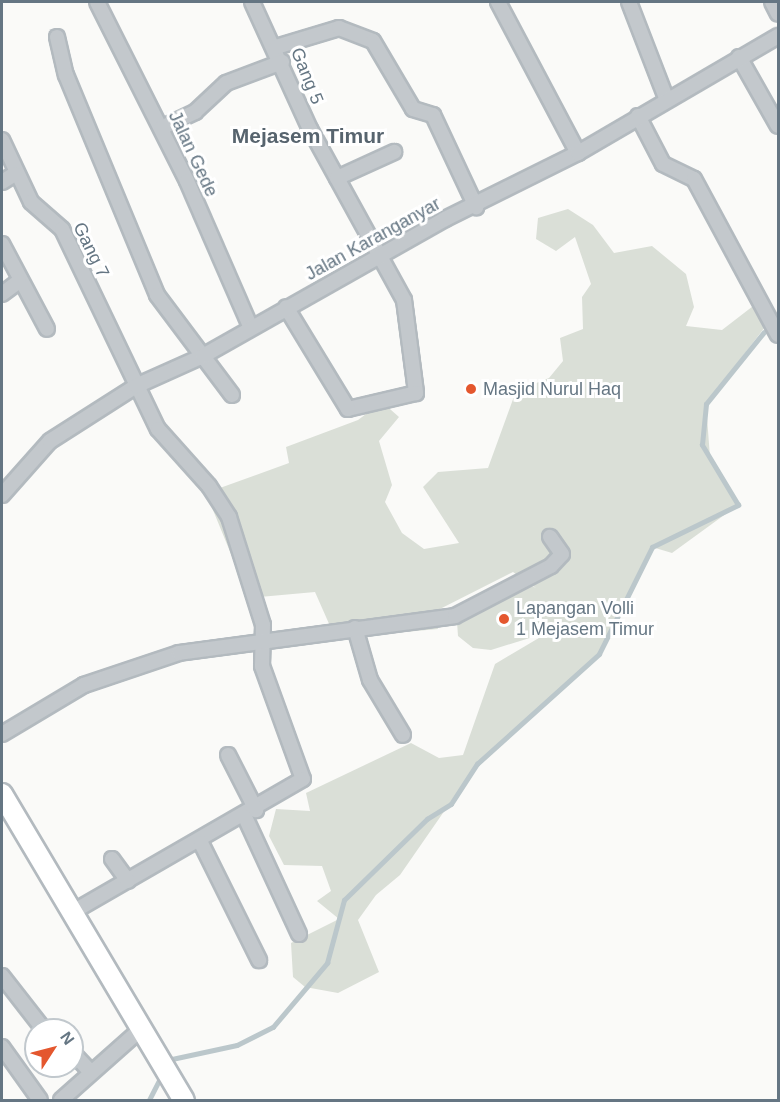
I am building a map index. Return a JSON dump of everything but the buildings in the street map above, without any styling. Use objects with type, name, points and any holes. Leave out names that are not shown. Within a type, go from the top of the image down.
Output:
[{"type":"street","name":"Jalan Gede","points":[[97,2],[161,128],[250,326]]},
{"type":"street","name":"Gang 5","points":[[252,2],[276,47],[337,178],[382,258],[406,311],[414,394],[348,409],[286,307]]},
{"type":"street","points":[[498,2],[578,153]]},
{"type":"street","points":[[629,2],[666,98]]},
{"type":"street","points":[[772,2],[778,14]]},
{"type":"street","points":[[276,47],[339,28],[369,39],[413,109],[433,115],[476,207]]},
{"type":"street","name":"Jalan Karanganyar","points":[[2,495],[50,441],[136,386],[203,356],[250,326],[382,258],[445,219],[476,207],[578,153],[666,98],[778,36]]},
{"type":"street","points":[[57,38],[70,86],[157,295],[232,395]]},
{"type":"street","points":[[739,57],[778,126]]},
{"type":"street","points":[[161,128],[195,112],[226,83],[282,62]]},
{"type":"street","points":[[638,116],[663,164],[694,179],[778,335]]},
{"type":"street","name":"Gang 7","points":[[2,140],[15,174],[31,202],[62,229],[158,429],[209,486],[229,517],[256,595],[262,666],[303,779],[251,813]]},
{"type":"street","points":[[337,178],[394,152]]},
{"type":"street","points":[[2,182],[15,174]]},
{"type":"street","points":[[2,244],[19,281],[47,329]]},
{"type":"street","points":[[4,292],[19,281]]},
{"type":"street","points":[[2,734],[84,685],[179,653],[458,615],[551,566],[562,554],[550,537]]},
{"type":"street","points":[[355,628],[370,681],[404,735]]},
{"type":"street","points":[[228,754],[299,934]]},
{"type":"street","points":[[2,795],[184,1101]]},
{"type":"street","points":[[71,913],[201,843],[251,813]]},
{"type":"street","points":[[201,843],[259,960]]},
{"type":"street","points":[[112,859],[128,881]]},
{"type":"street","points":[[2,976],[35,1018]]},
{"type":"street","points":[[61,1101],[89,1070],[141,1029]]},
{"type":"street","points":[[2,1047],[40,1101]]},
{"type":"street","points":[[84,1065],[89,1070]]},
{"type":"shaded area","points":[[568,209],[593,225],[614,253],[652,246],[686,274],[694,307],[686,326],[722,330],[757,303],[768,323],[706,404],[710,457],[738,505],[672,553],[652,547],[599,654],[470,774],[400,875],[376,895],[358,920],[379,972],[338,993],[305,987],[293,977],[291,943],[339,919],[317,901],[331,891],[322,866],[284,865],[269,836],[276,809],[310,811],[306,793],[411,743],[439,758],[463,755],[495,664],[549,632],[491,650],[473,648],[458,636],[456,608],[516,578],[536,588],[513,572],[432,613],[438,629],[405,632],[396,618],[330,626],[315,592],[249,598],[206,493],[289,463],[286,447],[358,420],[382,402],[399,417],[379,441],[392,485],[385,502],[402,533],[424,549],[459,543],[423,487],[438,472],[488,468],[516,391],[549,378],[563,361],[560,338],[583,329],[582,297],[591,284],[575,237],[556,251],[536,239],[538,218]]},
{"type":"waterway","points":[[168,1065],[172,1059],[237,1045],[273,1027],[327,963],[344,900],[427,819],[451,804],[477,764],[599,654],[652,547],[738,505],[702,445],[706,404],[764,332]]},
{"type":"waterway","points":[[149,1100],[162,1074]]},
{"type":"place","name":"Masjid Nurul Haq","points":[[471,389]]},
{"type":"place","name":"Lapangan Volli 1 Mejasem Timur","points":[[504,619]]},
{"type":"district","name":"Mejasem Timur","points":[[308,136]]}]
